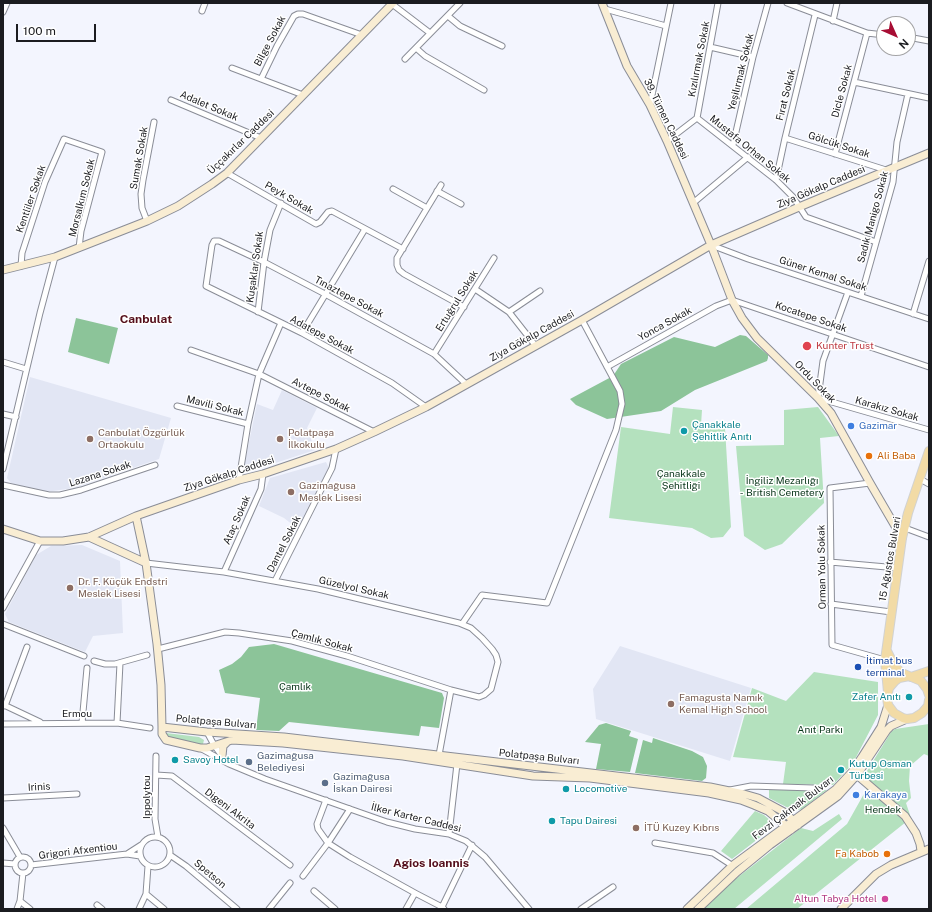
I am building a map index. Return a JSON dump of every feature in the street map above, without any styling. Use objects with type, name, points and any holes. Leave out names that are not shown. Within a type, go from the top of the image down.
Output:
[{"type":"main road","name":"Üççakırlar Caddesi","points":[[3,270],[55,257],[79,248],[147,221],[195,196],[227,173],[392,3]]},
{"type":"main road","name":"39. Tümen Caddesi","points":[[604,6],[620,51],[650,105],[667,141],[711,245]]},
{"type":"main road","name":"Ziya Gökalp Caddesi","points":[[3,529],[40,541],[63,541],[89,537],[136,516],[239,480],[263,474],[336,449],[426,407],[582,320],[711,245],[929,153]]},
{"type":"main road","name":"Ordu Sokak","points":[[711,245],[732,300],[742,318],[757,338],[818,398],[836,421],[902,538]]},
{"type":"main road","name":"15 Ağustos Bulvari","points":[[888,705],[885,660],[902,538],[929,451]]},
{"type":"main road","points":[[136,516],[146,563],[158,649],[162,727]]},
{"type":"main road","points":[[89,537],[146,563]]},
{"type":"main road","points":[[887,650],[895,667],[902,673],[921,681],[928,689]]},
{"type":"main road","points":[[888,692],[889,688],[895,681],[904,677],[929,672]]},
{"type":"main road","points":[[911,718],[918,716],[925,710],[929,700]]},
{"type":"main road","points":[[888,705],[894,713],[902,718],[929,718]]},
{"type":"main road","name":"Fevzi Çakmak Bulvarı","points":[[795,823],[836,789],[852,772],[881,727],[888,705]]},
{"type":"main road","name":"Fevzi Çakmak Bulvarı","points":[[687,909],[733,866],[795,823],[838,796],[857,775],[887,730],[891,726],[911,718]]},
{"type":"main road","name":"Polatpaşa Bulvarı","points":[[788,828],[768,811],[741,800],[709,793],[590,776],[440,755],[284,737],[207,732],[162,727],[162,734],[166,740],[200,748],[207,748],[232,740],[283,743],[403,756],[533,776],[590,776],[673,782],[744,794],[765,802],[784,812],[795,823]]},
{"type":"main road","points":[[222,756],[223,746],[227,742]]},
{"type":"main road","points":[[857,775],[905,816],[916,833],[921,851]]},
{"type":"main road","name":"Fevzi Çakmak Bulvarı","points":[[698,909],[737,872],[788,828]]},
{"type":"main road","points":[[841,909],[876,874],[890,865],[929,848],[916,833]]},
{"type":"street","points":[[3,12],[7,3]]},
{"type":"street","points":[[202,11],[205,3]]},
{"type":"street","points":[[392,3],[430,33]]},
{"type":"street","points":[[405,59],[460,3]]},
{"type":"street","points":[[650,105],[671,3]]},
{"type":"street","name":"Kızılırmak Sokak","points":[[697,118],[718,3]]},
{"type":"street","name":"Yeşilırmak Sokak","points":[[733,145],[753,57],[768,3]]},
{"type":"street","points":[[787,3],[867,33],[876,34]]},
{"type":"street","points":[[833,21],[837,3]]},
{"type":"street","points":[[604,6],[666,26]]},
{"type":"street","name":"Bilge Sokak","points":[[261,79],[280,40],[294,16],[298,14],[303,14],[362,35]]},
{"type":"street","name":"Fırat Sokak","points":[[776,180],[815,14]]},
{"type":"street","points":[[448,16],[460,26],[502,46]]},
{"type":"street","name":"Dicle Sokak","points":[[835,154],[867,33]]},
{"type":"street","points":[[916,39],[929,41]]},
{"type":"street","points":[[710,47],[753,57]]},
{"type":"street","points":[[416,48],[425,56],[484,90]]},
{"type":"street","points":[[232,68],[303,95]]},
{"type":"street","points":[[854,82],[929,98]]},
{"type":"street","name":"Sadık Manigo Sokak","points":[[861,296],[894,182],[898,142],[908,94]]},
{"type":"street","name":"Adalet Sokak","points":[[171,100],[261,138]]},
{"type":"street","name":"Mustafa Orhan Sokak","points":[[667,141],[697,118],[776,180],[793,197],[806,217],[876,242]]},
{"type":"street","name":"Sumak Sokak","points":[[147,221],[142,208],[141,194],[154,122]]},
{"type":"street","name":"Gölcük Sokak","points":[[785,138],[887,171]]},
{"type":"street","name":"Morsalkım Sokak","points":[[64,139],[102,152],[81,231],[79,248]]},
{"type":"street","name":"Kentliler Sokak","points":[[21,266],[22,253],[45,182],[64,139]]},
{"type":"street","points":[[693,203],[748,157]]},
{"type":"street","name":"Peyk Sokak","points":[[227,173],[316,224],[320,222],[328,212],[332,211],[403,249]]},
{"type":"street","points":[[441,185],[398,258],[397,265],[399,270],[404,274],[464,307]]},
{"type":"street","points":[[393,189],[427,208]]},
{"type":"street","points":[[437,191],[461,204]]},
{"type":"street","name":"Kuşaklar Sokak","points":[[258,312],[264,262],[270,230],[280,204]]},
{"type":"street","points":[[302,333],[366,229]]},
{"type":"street","name":"Tınaztepe Sokak","points":[[206,286],[212,244],[214,241],[219,241],[264,262],[325,294],[434,354],[466,384]]},
{"type":"street","name":"Güner Kemal Sokak","points":[[711,245],[748,259],[929,319]]},
{"type":"street","points":[[3,468],[26,369],[55,257]]},
{"type":"street","name":"Ertuğrul Sokak","points":[[434,354],[494,258]]},
{"type":"street","points":[[913,314],[929,261]]},
{"type":"street","name":"Adatepe Sokak","points":[[206,286],[302,333],[392,383],[426,407]]},
{"type":"street","points":[[475,289],[509,312],[535,346]]},
{"type":"street","points":[[509,312],[540,291]]},
{"type":"street","points":[[818,398],[823,361],[848,292]]},
{"type":"street","name":"Kocatepe Sokak","points":[[732,300],[929,367]]},
{"type":"street","name":"Yonca Sokak","points":[[607,367],[716,306],[732,300]]},
{"type":"street","points":[[462,624],[482,595],[547,603],[616,430],[622,404],[620,391],[582,320]]},
{"type":"street","points":[[239,480],[248,424],[259,374],[281,323]]},
{"type":"street","name":"Avtepe Sokak","points":[[191,350],[259,374],[374,432]]},
{"type":"street","points":[[3,362],[26,369]]},
{"type":"street","name":"Karakız Sokak","points":[[818,398],[929,430]]},
{"type":"street","name":"Mavili Sokak","points":[[177,406],[248,424]]},
{"type":"street","points":[[3,414],[16,417]]},
{"type":"street","name":"Dantel Sokak","points":[[275,581],[332,468],[336,449]]},
{"type":"street","name":"Lazana Sokak","points":[[3,485],[48,496],[60,495],[81,490],[155,465]]},
{"type":"street","name":"Ataç Sokak","points":[[224,572],[261,489],[263,474]]},
{"type":"street","points":[[920,479],[929,484]]},
{"type":"street","name":"Orman Yolu Sokak","points":[[870,483],[830,488],[832,645],[885,660]]},
{"type":"street","points":[[905,528],[929,537]]},
{"type":"street","points":[[3,608],[40,541]]},
{"type":"street","points":[[830,562],[898,568]]},
{"type":"street","name":"Güzelyol Sokak","points":[[146,563],[224,572],[275,581],[376,602],[462,624],[471,628],[482,638],[496,655],[498,662],[491,689],[479,697]]},
{"type":"street","points":[[831,604],[892,612]]},
{"type":"street","points":[[3,624],[84,656]]},
{"type":"street","name":"Çamlık Sokak","points":[[158,649],[225,632],[239,632],[299,643],[347,656],[452,690],[479,697]]},
{"type":"street","points":[[27,647],[4,705],[43,723]]},
{"type":"street","points":[[94,661],[105,664],[115,664],[147,654]]},
{"type":"street","points":[[117,723],[120,663]]},
{"type":"street","points":[[82,723],[87,668]]},
{"type":"street","points":[[440,755],[452,690]]},
{"type":"street","name":"Ermou","points":[[3,724],[117,723],[150,728]]},
{"type":"street","name":"İlker Karter Caddesi","points":[[207,732],[214,745],[229,764]]},
{"type":"street","name":"İlker Karter Caddesi","points":[[200,748],[229,764],[265,780],[387,822],[449,834],[462,839],[472,845],[485,857],[529,909]]},
{"type":"street","name":"Ippolytou","points":[[156,756],[155,818],[158,837]]},
{"type":"street","points":[[449,834],[457,764]]},
{"type":"street","name":"Digeni Akrita","points":[[156,776],[172,776],[290,865]]},
{"type":"street","points":[[729,791],[751,786],[813,788]]},
{"type":"street","name":"Irinis","points":[[3,798],[76,794]]},
{"type":"street","points":[[326,800],[317,824],[318,829],[328,843],[350,857],[443,908],[472,845]]},
{"type":"street","points":[[303,876],[328,843],[350,809]]},
{"type":"street","points":[[3,828],[20,857]]},
{"type":"street","points":[[127,854],[141,845],[148,838],[153,836],[164,839],[170,849],[170,855],[163,864],[158,867],[148,866],[144,863],[140,856],[139,850],[141,845]]},
{"type":"street","points":[[655,843],[714,853],[733,866]]},
{"type":"street","points":[[127,854],[140,856]]},
{"type":"street","name":"Grigori Afxentiou","points":[[31,865],[127,854]]},
{"type":"street","name":"Spetson","points":[[170,855],[186,866],[233,908]]},
{"type":"street","points":[[20,857],[28,858],[31,865],[28,872],[23,873],[17,870],[15,864],[20,857]]},
{"type":"street","points":[[3,863],[15,864]]},
{"type":"street","points":[[139,909],[146,894],[148,866]]},
{"type":"street","points":[[17,909],[20,901],[23,873]]},
{"type":"street","points":[[269,909],[290,882]]},
{"type":"street","points":[[581,909],[613,887]]},
{"type":"street","points":[[314,891],[335,909]]},
{"type":"street","points":[[406,909],[415,893]]},
{"type":"street","points":[[146,894],[164,909]]},
{"type":"street","points":[[20,901],[30,909]]},
{"type":"street","points":[[97,905],[102,909]]},
{"type":"shaded area","name":"Canbulat Özgürlük Ortaokulu","points":[[30,377],[171,418],[159,459],[74,488],[46,492],[11,483],[7,478]]},
{"type":"shaded area","name":"Polatpaşa İlkokulu","points":[[282,390],[317,408],[307,428],[315,450],[251,471],[244,466],[257,404],[273,410]]},
{"type":"shaded area","name":"Gazimağusa Meslek Lisesi","points":[[326,462],[329,468],[298,529],[284,518],[259,506],[270,478]]},
{"type":"shaded area","name":"Dr. F. Küçük Endstri Meslek Lisesi","points":[[82,545],[120,561],[123,633],[93,636],[85,652],[9,622],[5,614],[36,555],[51,546]]},
{"type":"shaded area","name":"Famagusta Namık Kemal High School","points":[[620,646],[751,688],[730,761],[596,719],[593,689]]},
{"type":"green space","points":[[76,318],[118,328],[109,364],[68,352]]},
{"type":"green space","points":[[740,335],[746,336],[768,355],[767,361],[695,390],[661,411],[607,419],[576,405],[570,399],[613,376],[621,364],[674,337],[715,347]]},
{"type":"green space","name":"Çanakkale Şehitliği","points":[[673,407],[702,410],[701,425],[725,428],[731,527],[723,537],[711,538],[692,528],[609,518],[621,427],[670,434]]},
{"type":"green space","name":"İngiliz Mezarlığı - British Cemetery","points":[[818,407],[839,436],[820,438],[824,503],[782,544],[765,550],[744,536],[736,446],[784,445],[784,410]]},
{"type":"green space","name":"Çamlık","points":[[274,644],[442,693],[444,698],[439,728],[421,726],[419,736],[289,722],[279,731],[256,730],[260,698],[225,693],[219,670],[232,664],[241,657],[249,647]]},
{"type":"green space","name":"Anıt Parkı","points":[[814,672],[878,682],[878,715],[853,763],[833,785],[783,784],[786,762],[733,757],[752,688],[786,701]]},
{"type":"green space","points":[[606,723],[631,731],[629,736],[638,739],[630,772],[596,769],[601,744],[585,742],[599,725]]},
{"type":"green space","name":"Hendek","points":[[929,724],[929,756],[924,754],[910,766],[909,781],[911,798],[906,803],[911,818],[797,909],[746,909],[847,824],[870,783],[867,771],[891,732],[895,729]]},
{"type":"green space","points":[[166,733],[199,737],[204,740],[202,746],[166,737]]},
{"type":"green space","points":[[653,738],[692,751],[703,757],[707,766],[706,778],[702,781],[635,773],[643,740],[652,743]]},
{"type":"green space","points":[[769,790],[827,790],[802,809],[794,811],[769,798]]},
{"type":"green space","points":[[755,811],[764,815],[774,825],[732,859],[721,851]]},
{"type":"green space","points":[[839,814],[842,819],[734,909],[703,909],[724,888],[801,828],[813,831]]},
{"type":"place","name":"Kunter Trust","points":[[807,346]]},
{"type":"place","name":"Gazimar","points":[[851,426]]},
{"type":"place","name":"Çanakkale Şehitlik Anıtı","points":[[684,431]]},
{"type":"place","name":"Canbulat Özgürlük Ortaokulu","points":[[90,439]]},
{"type":"place","name":"Polatpaşa İlkokulu","points":[[280,439]]},
{"type":"place","name":"Ali Baba","points":[[869,456]]},
{"type":"place","name":"Gazimağusa Meslek Lisesi","points":[[291,492]]},
{"type":"place","name":"Dr. F. Küçük Endstri Meslek Lisesi","points":[[70,588]]},
{"type":"place","name":"İtimat bus terminal","points":[[858,667]]},
{"type":"place","name":"Zafer Anıtı","points":[[909,697]]},
{"type":"place","name":"Famagusta Namık Kemal High School","points":[[671,704]]},
{"type":"place","name":"Savoy Hotel","points":[[175,760]]},
{"type":"place","name":"Gazimağusa Belediyesi","points":[[249,762]]},
{"type":"place","name":"Kutup Osman Türbesi","points":[[841,770]]},
{"type":"place","name":"Gazimağusa İskan Dairesi","points":[[325,783]]},
{"type":"place","name":"Locomotive","points":[[566,789]]},
{"type":"place","name":"Karakaya","points":[[856,795]]},
{"type":"place","name":"Tapu Dairesi","points":[[552,821]]},
{"type":"place","name":"İTÜ Kuzey Kıbrıs","points":[[636,828]]},
{"type":"place","name":"Fa Kabob","points":[[887,854]]},
{"type":"place","name":"Altun Tabya Hotel","points":[[885,899]]},
{"type":"district","name":"Canbulat","points":[[146,319]]},
{"type":"district","name":"Agios Ioannis","points":[[431,863]]}]
